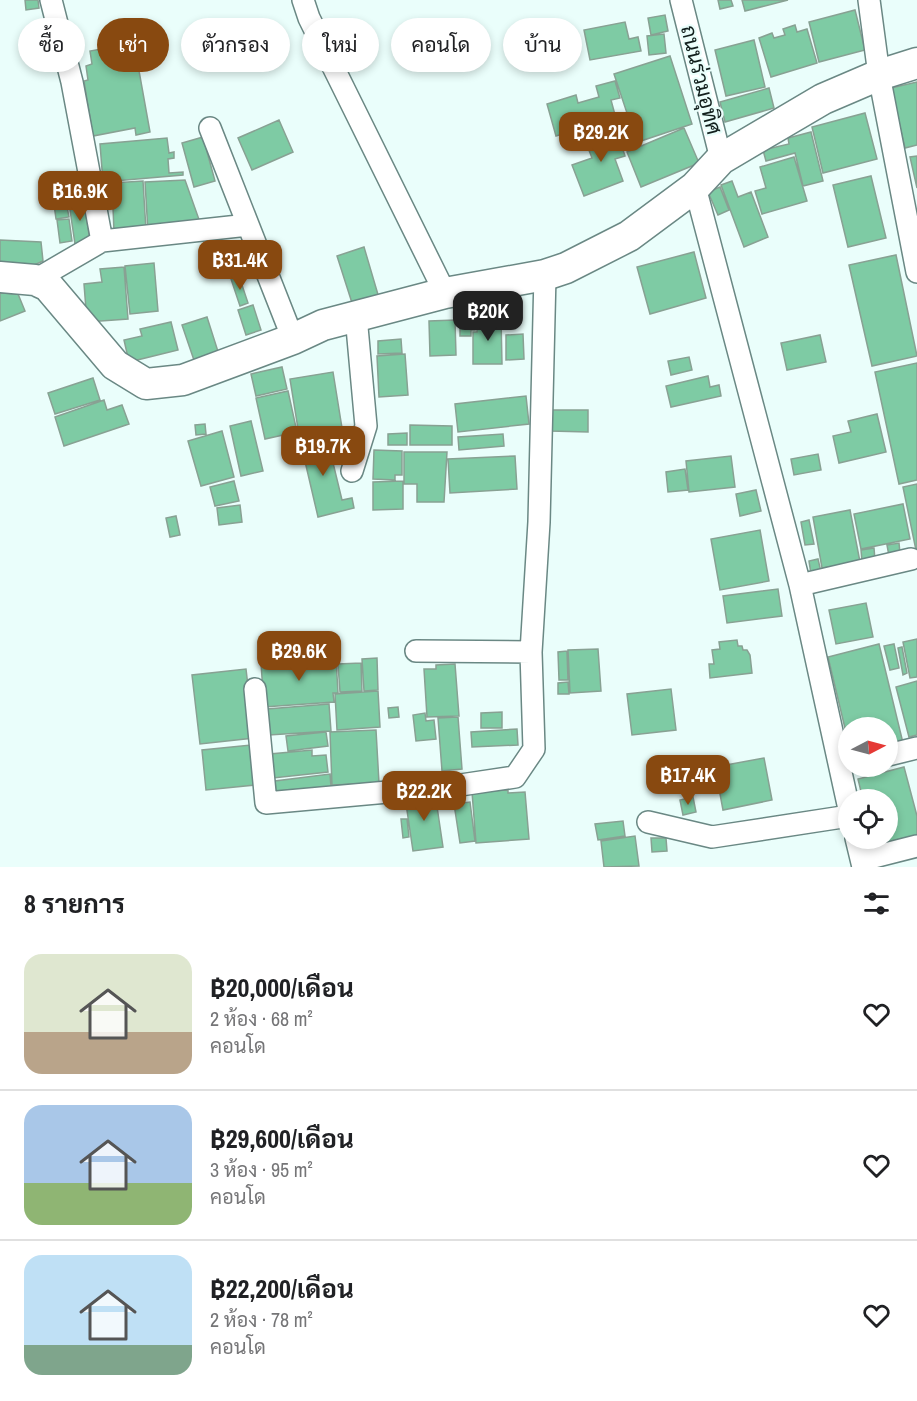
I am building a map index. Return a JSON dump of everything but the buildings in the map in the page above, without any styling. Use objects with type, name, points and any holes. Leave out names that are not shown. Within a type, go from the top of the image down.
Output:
[{"type":"street","points":[[51,0],[72,82],[102,241]]},
{"type":"street","points":[[303,0],[309,18],[445,293]]},
{"type":"street","name":"ถนนร่วมอุทิศ","points":[[681,0],[721,159]]},
{"type":"street","points":[[869,0],[879,75],[917,272]]},
{"type":"street","points":[[0,277],[35,280],[48,286],[115,365],[146,384],[183,380],[293,339],[323,325],[445,293],[545,275],[566,268],[629,236],[695,188],[721,159],[823,99],[879,75],[917,63]]},
{"type":"street","points":[[210,128],[293,339]]},
{"type":"street","points":[[695,188],[800,585],[838,740]]},
{"type":"street","points":[[35,280],[102,241],[248,225]]},
{"type":"street","points":[[255,689],[266,803],[454,786],[515,777],[534,749],[531,652],[539,522],[545,275]]},
{"type":"street","points":[[352,471],[366,426],[356,316]]},
{"type":"street","points":[[800,585],[911,559]]},
{"type":"street","points":[[416,651],[531,652]]},
{"type":"street","points":[[898,753],[917,748]]},
{"type":"street","points":[[648,822],[712,837],[838,818]]},
{"type":"street","points":[[859,849],[862,864],[917,846]]}]
